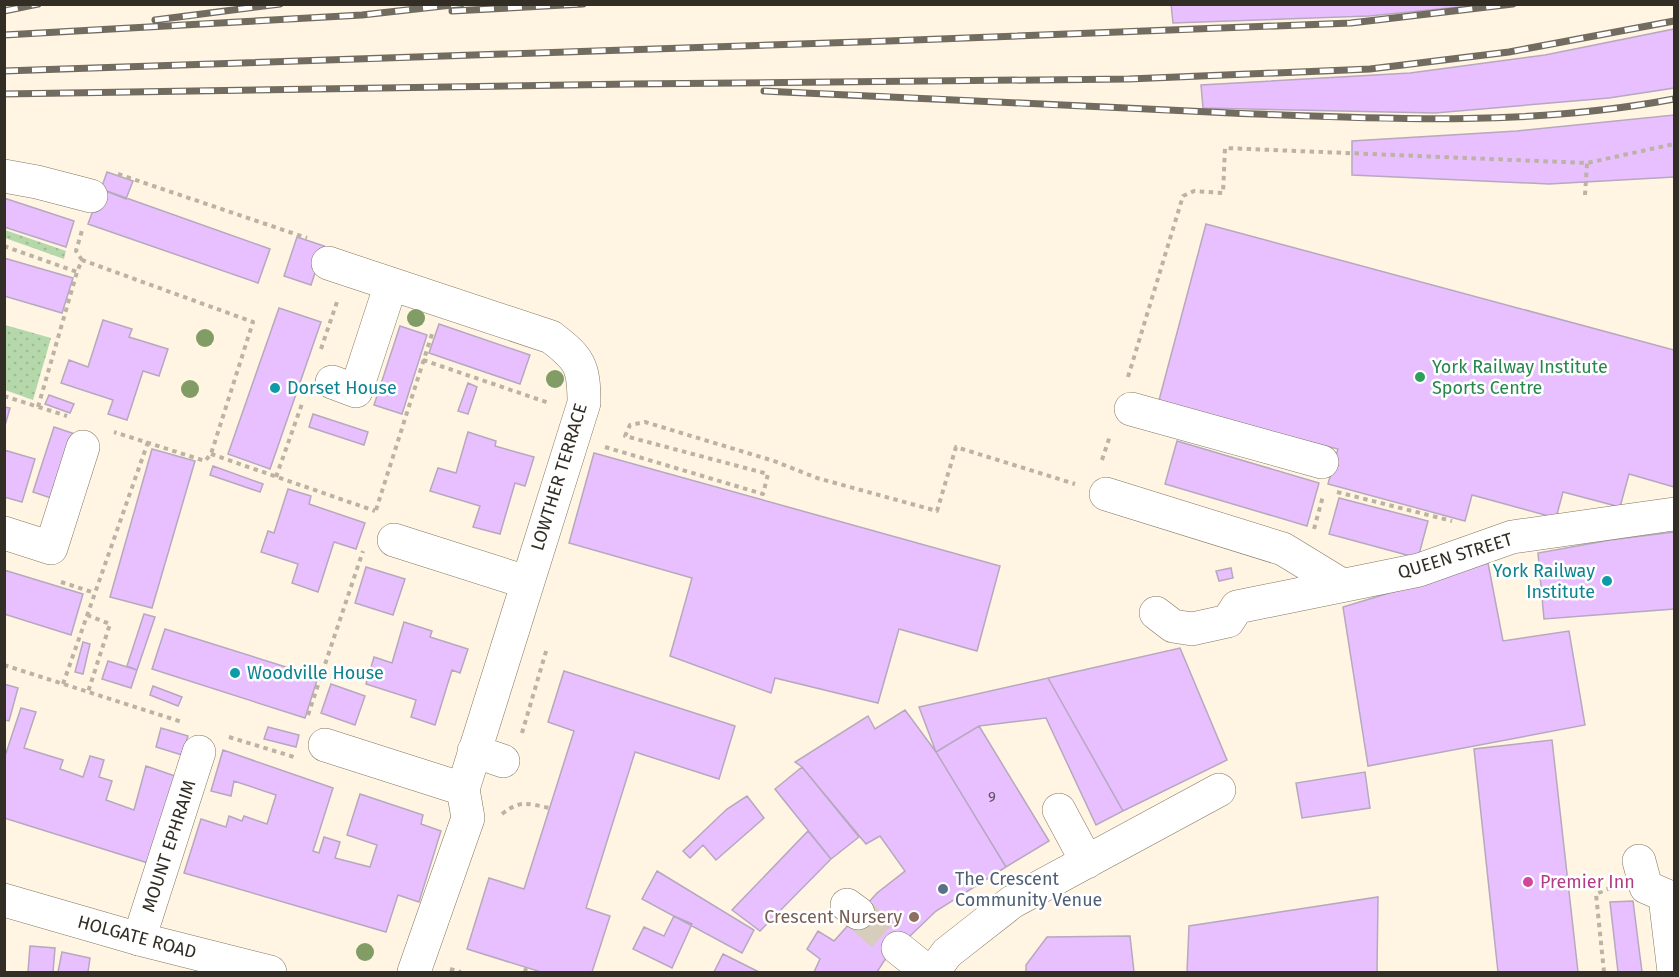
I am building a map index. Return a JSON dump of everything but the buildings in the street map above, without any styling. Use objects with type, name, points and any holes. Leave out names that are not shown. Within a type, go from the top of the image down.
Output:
[{"type":"street","points":[[4,176],[91,196]]},
{"type":"street","name":"LOWTHER TERRACE","points":[[328,263],[551,337],[572,353],[584,376],[584,403],[526,582],[499,751],[463,789],[468,818],[414,972]]},
{"type":"street","points":[[332,382],[356,391],[391,284]]},
{"type":"street","points":[[1122,410],[1322,462]]},
{"type":"street","points":[[4,533],[51,548],[83,447]]},
{"type":"street","points":[[1096,482],[1283,549],[1342,585]]},
{"type":"street","name":"QUEEN STREET","points":[[1165,612],[1226,599],[1237,607],[1419,570],[1512,537],[1674,514]]},
{"type":"street","points":[[394,540],[526,582]]},
{"type":"street","points":[[325,745],[463,789]]},
{"type":"street","name":"MOUNT EPHRAIM","points":[[139,939],[199,752]]},
{"type":"street","points":[[933,972],[946,953],[1012,902],[1219,790]]},
{"type":"street","points":[[1059,810],[1087,862]]},
{"type":"street","points":[[1641,867],[1646,887],[1670,898],[1674,972]]},
{"type":"street","name":"HOLGATE ROAD","points":[[4,900],[139,939],[211,965],[270,972]]},
{"type":"street","points":[[898,948],[928,972]]},
{"type":"path","points":[[423,360],[576,427],[763,494],[768,474],[625,436],[630,425],[645,422],[774,461],[817,478],[937,511],[956,447],[1096,482],[1122,410],[1184,196],[1194,191],[1222,193],[1225,148],[1587,163],[1674,144]]},
{"type":"path","points":[[1585,195],[1587,163]]},
{"type":"path","points":[[138,181],[281,230]]},
{"type":"path","points":[[4,246],[77,272]]},
{"type":"path","points":[[38,407],[82,260],[253,322],[211,454],[204,461],[157,445]]},
{"type":"path","points":[[63,684],[148,442]]},
{"type":"path","points":[[211,454],[376,511],[394,540]]},
{"type":"path","points":[[1322,462],[1325,489],[1457,523]]},
{"type":"path","points":[[87,615],[110,624],[88,692]]},
{"type":"path","points":[[499,751],[547,648]]},
{"type":"path","points":[[4,665],[185,723]]},
{"type":"path","points":[[229,736],[310,762],[325,745]]},
{"type":"path","points":[[1604,972],[1596,894],[1641,867]]},
{"type":"green space","points":[[5,230],[66,251],[64,259],[5,238]]},
{"type":"green space","points":[[5,325],[51,338],[33,400],[5,390]]},
{"type":"tunnel","points":[[858,913],[898,948]]},
{"type":"railway","points":[[4,11],[38,4]]},
{"type":"railway","points":[[155,20],[280,4]]},
{"type":"railway","points":[[4,35],[362,15],[461,4]]},
{"type":"railway","points":[[452,11],[583,4]]},
{"type":"railway","points":[[4,71],[1351,23],[1513,4]]},
{"type":"railway","points":[[4,94],[1129,79],[1370,69],[1509,52],[1674,21]]},
{"type":"railway","points":[[764,91],[1398,119],[1563,114],[1674,99]]},
{"type":"place","name":"York Railway Institute Sports Centre","points":[[1420,377]]},
{"type":"place","name":"Dorset House","points":[[275,388]]},
{"type":"place","name":"York Railway Institute","points":[[1607,581]]},
{"type":"place","name":"Woodville House","points":[[235,673]]},
{"type":"place","name":"Premier Inn","points":[[1528,882]]},
{"type":"place","name":"The Crescent Community Venue","points":[[943,889]]},
{"type":"place","name":"Crescent Nursery","points":[[914,917]]}]
